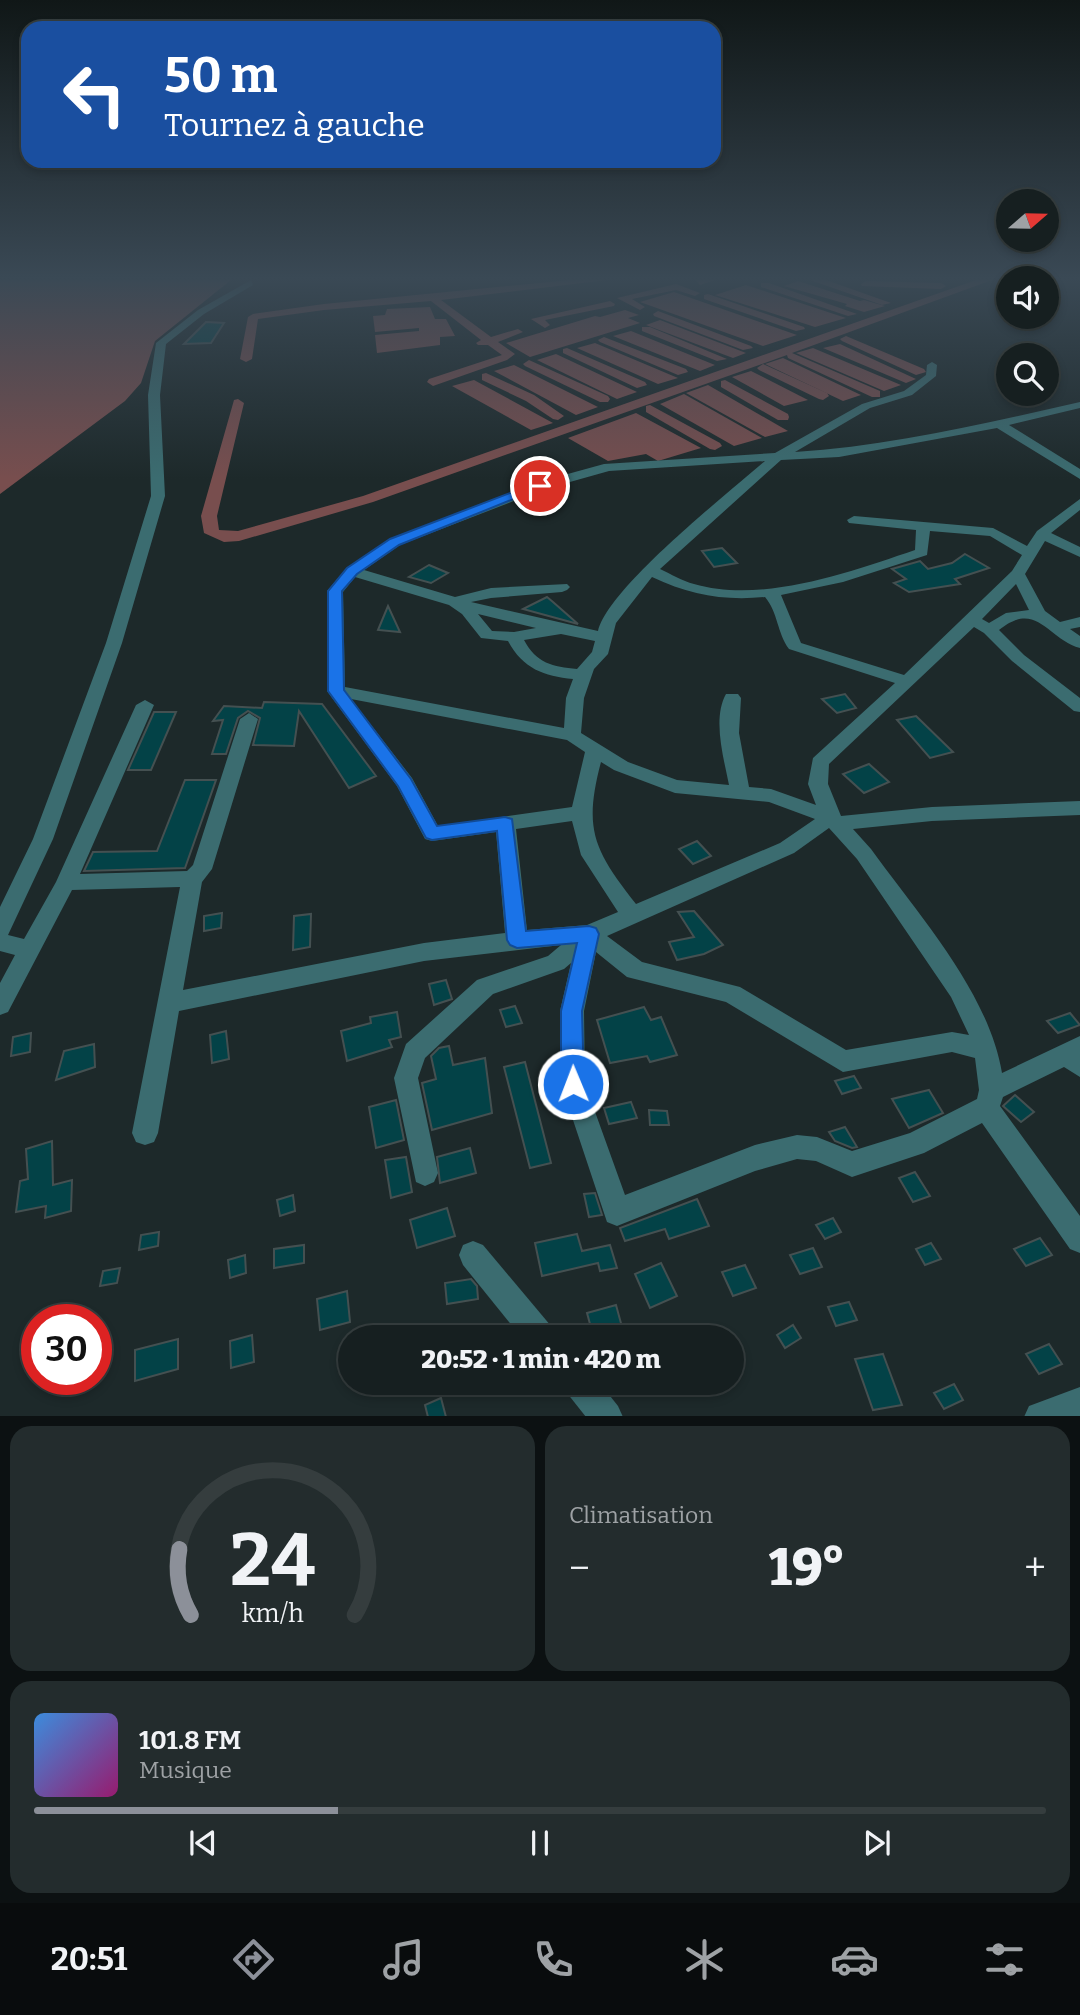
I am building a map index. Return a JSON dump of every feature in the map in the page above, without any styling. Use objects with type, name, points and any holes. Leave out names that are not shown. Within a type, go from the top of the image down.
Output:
[{"type":"street","points":[[0,929],[43,839],[114,643],[158,496],[153,395],[160,346]]},
{"type":"street","points":[[572,735],[575,698],[586,667],[600,654],[608,622],[650,570],[777,457],[866,407],[908,393],[931,376],[932,365]]},
{"type":"street","points":[[581,813],[432,834],[405,783],[336,691],[335,591],[352,571],[395,542],[540,486],[608,467],[839,453],[999,424],[1080,405]]},
{"type":"street","points":[[999,424],[1080,474]]},
{"type":"street","points":[[1077,1226],[997,1126],[990,1099],[986,1051],[976,1021],[960,990],[864,854],[834,820],[818,784],[820,761],[907,681],[981,625],[1018,574],[1042,534],[1080,503]]},
{"type":"street","points":[[854,520],[993,532],[1030,554]]},
{"type":"street","points":[[650,570],[691,588],[733,595],[770,593],[860,574],[922,552],[923,527]]},
{"type":"street","points":[[1042,534],[1080,553]]},
{"type":"street","points":[[352,571],[518,620],[606,638]]},
{"type":"street","points":[[1018,574],[1039,614],[1080,643]]},
{"type":"street","points":[[454,602],[491,593],[562,587]]},
{"type":"street","points":[[770,593],[778,599],[788,639],[795,646],[907,681]]},
{"type":"street","points":[[454,602],[468,611],[487,635],[514,637],[561,629]]},
{"type":"street","points":[[981,625],[1016,614],[1039,614]]},
{"type":"street","points":[[1057,627],[1080,622]]},
{"type":"street","points":[[981,625],[1080,707]]},
{"type":"street","points":[[514,637],[523,656],[538,668],[583,675]]},
{"type":"street","points":[[336,691],[572,735],[621,766],[675,786],[771,796],[834,820],[1080,808]]},
{"type":"street","points":[[732,698],[729,715],[732,757],[740,791]]},
{"type":"street","points":[[0,1005],[66,882],[145,705]]},
{"type":"street","points":[[145,1133],[192,879],[202,869],[249,719]]},
{"type":"street","points":[[595,750],[581,813],[587,844],[610,886],[632,915]]},
{"type":"street","points":[[425,1173],[406,1078],[415,1052],[485,987],[556,963],[589,934],[787,848],[834,820]]},
{"type":"street","points":[[505,824],[517,940]]},
{"type":"street","points":[[66,882],[192,879]]},
{"type":"street","points":[[169,1003],[424,952],[589,934],[635,970],[732,994],[843,1061],[952,1042],[986,1051]]},
{"type":"street","points":[[589,934],[572,1011],[573,1084],[617,1212],[755,1158],[797,1147],[817,1149],[852,1164],[915,1144],[990,1099],[1075,1056]]},
{"type":"street","points":[[0,942],[30,950]]},
{"type":"street","points":[[473,1255],[530,1325]]},
{"type":"street","points":[[589,1395],[607,1416]]},
{"type":"street","points":[[1040,1416],[1080,1403]]},
{"type":"shaded area","points":[[0,346],[153,346],[141,383],[125,401],[0,494]]},
{"type":"shaded area","points":[[376,346],[431,346],[377,353]]},
{"type":"shaded area","points":[[511,346],[565,346],[530,357]]},
{"type":"shaded area","points":[[602,346],[678,378],[658,384],[577,348]]},
{"type":"shaded area","points":[[638,346],[668,346],[715,365],[700,371]]},
{"type":"shaded area","points":[[702,346],[728,346],[746,353],[733,358]]},
{"type":"shaded area","points":[[845,346],[916,379],[906,383],[823,348]]},
{"type":"shaded area","points":[[813,348],[901,385],[884,391],[796,353]]},
{"type":"shaded area","points":[[556,354],[637,392],[617,399],[537,360]]},
{"type":"shaded area","points":[[783,358],[861,395],[843,401],[765,364]]},
{"type":"shaded area","points":[[514,365],[598,407],[576,415],[494,371]]},
{"type":"shaded area","points":[[751,371],[808,400],[784,406],[732,377]]},
{"type":"shaded area","points":[[474,380],[553,423],[531,430],[452,386]]},
{"type":"shaded area","points":[[708,385],[788,431],[765,437],[686,393]]},
{"type":"shaded area","points":[[684,394],[762,438],[734,446],[660,404]]},
{"type":"shaded area","points":[[636,413],[701,448],[658,461],[646,454],[608,461],[568,438]]},
{"type":"building","points":[[722,548],[737,563],[714,567],[702,551]]},
{"type":"building","points":[[965,554],[989,568],[955,579],[960,584],[909,592],[894,583],[906,579],[892,569],[920,561],[928,569],[952,563]]},
{"type":"building","points":[[429,565],[448,573],[431,583],[409,577]]},
{"type":"building","points":[[547,597],[553,602],[578,624],[523,609]]},
{"type":"building","points":[[388,606],[400,632],[378,630]]},
{"type":"building","points":[[845,694],[856,708],[837,713],[822,699]]},
{"type":"building","points":[[264,702],[322,704],[376,776],[349,788],[299,711],[294,746],[253,745],[260,718],[248,711],[238,718],[226,754],[212,754],[223,720],[213,721],[224,706],[262,708]]},
{"type":"building","points":[[154,712],[176,712],[151,770],[128,770]]},
{"type":"building","points":[[916,716],[953,752],[930,758],[897,720]]},
{"type":"building","points":[[869,764],[889,782],[864,793],[843,774]]},
{"type":"building","points":[[185,780],[216,780],[185,868],[84,871],[93,852],[157,851]]},
{"type":"building","points":[[697,841],[711,856],[693,864],[679,849]]},
{"type":"building","points":[[694,911],[723,945],[704,954],[677,960],[669,942],[694,937],[678,912]]},
{"type":"building","points":[[222,913],[221,928],[204,931],[204,916]]},
{"type":"building","points":[[311,914],[310,947],[293,950],[294,916]]},
{"type":"building","points":[[446,980],[452,999],[434,1005],[429,984]]},
{"type":"building","points":[[515,1006],[522,1023],[506,1027],[500,1010]]},
{"type":"building","points":[[644,1007],[651,1020],[661,1017],[677,1055],[650,1062],[647,1056],[610,1063],[597,1020]]},
{"type":"building","points":[[397,1012],[401,1037],[389,1040],[392,1047],[347,1061],[341,1031],[371,1023],[370,1017]]},
{"type":"building","points":[[1070,1013],[1080,1025],[1058,1033],[1047,1021]]},
{"type":"building","points":[[226,1031],[229,1059],[212,1063],[210,1035]]},
{"type":"building","points":[[31,1033],[30,1052],[11,1056],[13,1037]]},
{"type":"building","points":[[94,1044],[95,1067],[56,1080],[64,1051]]},
{"type":"building","points":[[449,1046],[453,1065],[485,1058],[492,1113],[432,1130],[422,1083],[436,1079],[431,1056],[439,1048]]},
{"type":"building","points":[[525,1062],[551,1163],[530,1168],[504,1067]]},
{"type":"building","points":[[854,1076],[861,1088],[842,1094],[835,1081]]},
{"type":"building","points":[[929,1090],[943,1113],[909,1128],[892,1099]]},
{"type":"building","points":[[1015,1095],[1034,1112],[1021,1122],[1003,1106]]},
{"type":"building","points":[[396,1100],[404,1140],[376,1148],[369,1107]]},
{"type":"building","points":[[631,1102],[637,1118],[609,1124],[604,1108]]},
{"type":"building","points":[[649,1110],[667,1111],[669,1125],[650,1125]]},
{"type":"building","points":[[845,1127],[857,1147],[852,1148],[835,1141],[829,1132]]},
{"type":"building","points":[[52,1141],[53,1185],[72,1180],[71,1211],[45,1218],[46,1206],[16,1212],[20,1181],[28,1179],[26,1149]]},
{"type":"building","points":[[470,1148],[476,1173],[440,1183],[437,1157]]},
{"type":"building","points":[[406,1157],[412,1192],[391,1198],[385,1160]]},
{"type":"building","points":[[915,1172],[930,1196],[913,1202],[899,1178]]},
{"type":"building","points":[[595,1193],[602,1215],[589,1217],[584,1194]]},
{"type":"building","points":[[293,1195],[295,1211],[280,1216],[277,1200]]},
{"type":"building","points":[[697,1199],[709,1226],[669,1239],[665,1229],[625,1241],[620,1228]]},
{"type":"building","points":[[447,1208],[455,1236],[417,1248],[410,1220]]},
{"type":"building","points":[[833,1218],[841,1232],[825,1239],[816,1225]]},
{"type":"building","points":[[159,1232],[158,1246],[139,1250],[141,1235]]},
{"type":"building","points":[[577,1234],[582,1251],[610,1245],[617,1268],[600,1271],[598,1263],[542,1276],[535,1243]]},
{"type":"building","points":[[1040,1238],[1052,1255],[1026,1266],[1014,1249]]},
{"type":"building","points":[[931,1243],[941,1259],[925,1265],[916,1249]]},
{"type":"building","points":[[304,1245],[304,1263],[274,1268],[274,1249]]},
{"type":"building","points":[[813,1248],[822,1267],[800,1274],[790,1255]]},
{"type":"building","points":[[245,1255],[246,1273],[230,1278],[228,1260]]},
{"type":"building","points":[[661,1263],[677,1296],[650,1308],[635,1274]]},
{"type":"building","points":[[745,1265],[756,1288],[733,1296],[722,1272]]},
{"type":"building","points":[[120,1268],[117,1283],[100,1286],[103,1271]]},
{"type":"building","points":[[471,1279],[477,1286],[478,1299],[447,1304],[445,1283]]},
{"type":"building","points":[[347,1291],[350,1322],[320,1330],[317,1299]]},
{"type":"building","points":[[849,1302],[857,1320],[836,1326],[828,1307]]},
{"type":"building","points":[[616,1305],[621,1325],[590,1325],[587,1313]]},
{"type":"building","points":[[793,1325],[801,1338],[785,1348],[777,1335]]},
{"type":"building","points":[[252,1335],[254,1362],[231,1368],[230,1341]]},
{"type":"building","points":[[178,1339],[178,1369],[135,1381],[135,1350]]},
{"type":"building","points":[[1049,1344],[1062,1364],[1039,1374],[1026,1354]]},
{"type":"building","points":[[883,1354],[902,1405],[873,1410],[855,1359]]},
{"type":"building","points":[[954,1384],[963,1400],[944,1409],[934,1393]]},
{"type":"building","points":[[441,1398],[446,1416],[428,1416],[425,1405]]},
{"type":"waterway","points":[[246,359],[248,346]]},
{"type":"waterway","points":[[497,346],[509,354]]},
{"type":"waterway","points":[[619,346],[682,372]]},
{"type":"waterway","points":[[689,346],[721,359]]},
{"type":"waterway","points":[[742,346],[747,348]]},
{"type":"waterway","points":[[238,403],[209,516],[212,533],[224,537],[239,536],[368,499],[800,346]]},
{"type":"waterway","points":[[862,346],[920,372]]},
{"type":"waterway","points":[[567,351],[641,385]]},
{"type":"waterway","points":[[792,356],[876,394]]},
{"type":"waterway","points":[[433,382],[503,358]]},
{"type":"waterway","points":[[529,364],[604,399]]},
{"type":"waterway","points":[[763,368],[823,396]]},
{"type":"waterway","points":[[486,377],[530,398],[558,416]]},
{"type":"waterway","points":[[725,384],[783,417]]},
{"type":"waterway","points":[[650,409],[715,446]]},
{"type":"route","points":[[540,486],[395,542],[352,571],[335,591],[336,691],[405,783],[432,834],[505,824],[517,940],[589,934],[572,1011],[573,1084]]}]
